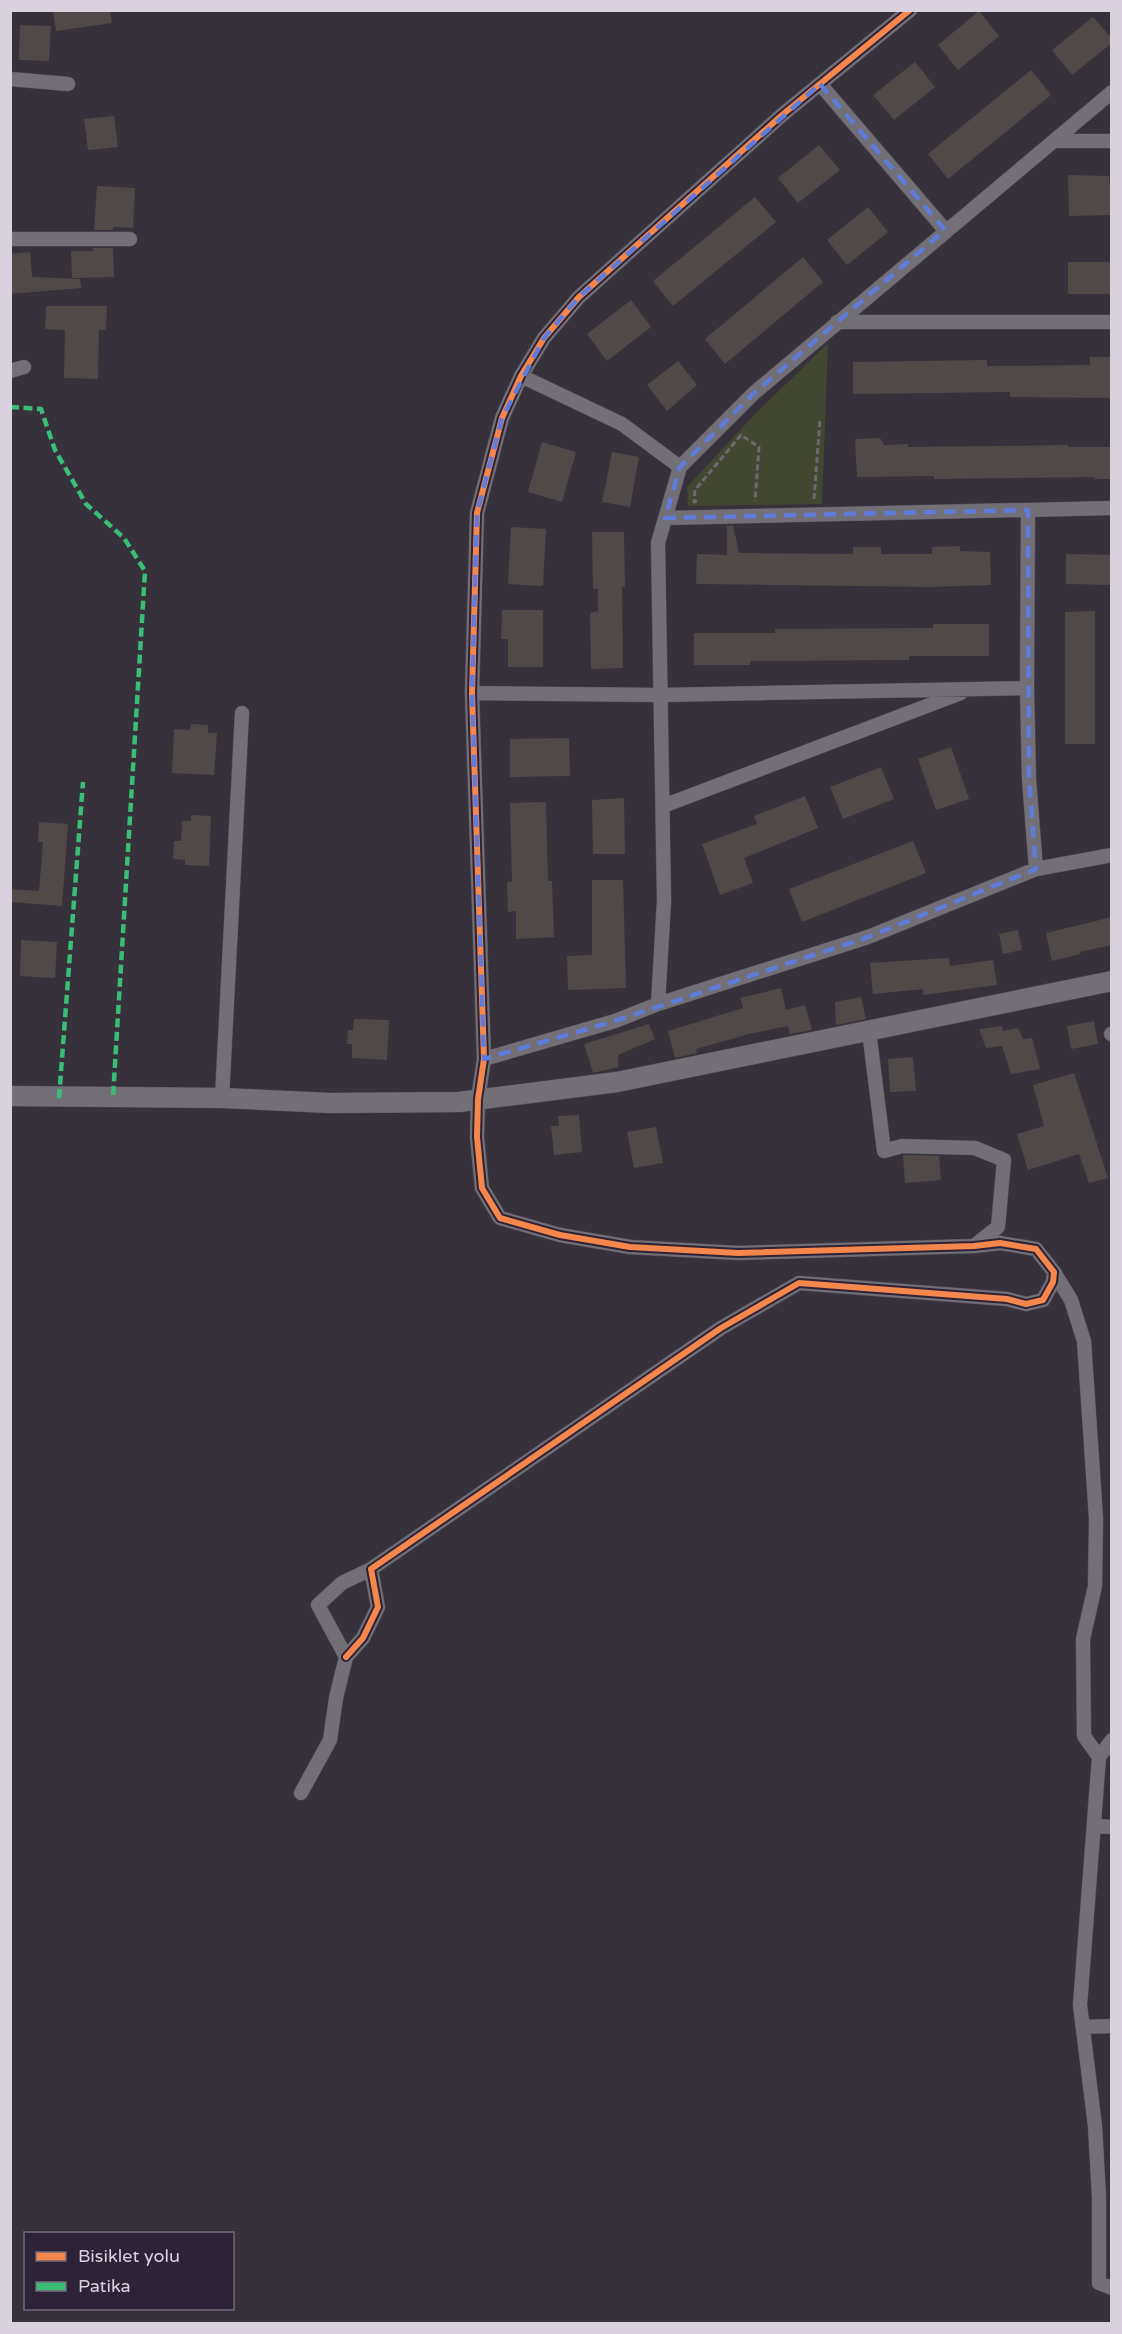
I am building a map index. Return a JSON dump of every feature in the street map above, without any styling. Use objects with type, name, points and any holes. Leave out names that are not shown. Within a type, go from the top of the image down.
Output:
[{"type":"street","points":[[910,10],[782,115],[579,297],[544,338],[521,376],[502,418],[477,513],[472,693],[484,1059],[478,1099],[477,1137],[482,1188],[500,1218],[560,1235],[630,1247],[738,1253],[974,1246],[1000,1243],[1036,1249],[1054,1272],[1071,1300],[1084,1341],[1096,1518],[1095,1586],[1083,1638],[1084,1736],[1099,1757]]},
{"type":"street","points":[[10,79],[68,84]]},
{"type":"street","points":[[820,84],[945,230]]},
{"type":"street","points":[[658,1004],[664,901],[658,543],[680,467],[754,393],[945,230],[1112,92]]},
{"type":"street","points":[[1054,141],[1112,141]]},
{"type":"street","points":[[10,239],[130,238]]},
{"type":"street","points":[[837,322],[1112,322]]},
{"type":"street","points":[[521,376],[622,424],[680,467]]},
{"type":"street","points":[[665,518],[1112,508]]},
{"type":"street","points":[[1028,510],[1029,779],[1036,869]]},
{"type":"street","points":[[472,693],[661,695],[1027,688]]},
{"type":"street","points":[[663,806],[972,689]]},
{"type":"street","points":[[222,1098],[242,713]]},
{"type":"street","points":[[484,1059],[615,1021],[658,1004],[868,937],[1036,869],[1112,855]]},
{"type":"street","points":[[10,1096],[222,1098],[330,1103],[459,1102],[616,1082],[1112,981]]},
{"type":"street","points":[[869,1031],[884,1151],[902,1146],[975,1148],[1004,1160],[998,1227],[974,1246]]},
{"type":"street","points":[[346,1657],[318,1605],[342,1583],[371,1569],[721,1328],[799,1283],[1007,1299],[1026,1304],[1043,1300],[1053,1282],[1054,1272]]},
{"type":"street","points":[[301,1793],[330,1740],[336,1698],[346,1657],[363,1638],[378,1607],[371,1569]]},
{"type":"street","points":[[1112,1740],[1099,1757],[1080,2005],[1105,2207],[1099,2283],[1112,2289]]},
{"type":"street","points":[[1095,1826],[1112,1827]]},
{"type":"street","points":[[1083,2027],[1112,2026]]},
{"type":"street","points":[[1097,2157],[1112,2157]]},
{"type":"path","points":[[805,499],[815,499],[820,420]]},
{"type":"path","points":[[704,501],[694,501],[695,490],[741,435],[759,447],[755,500]]},
{"type":"path","points":[[745,500],[765,500]]},
{"type":"highlighted area","points":[[820,84],[945,230],[754,393],[680,467],[665,518],[1028,510],[1029,779],[1036,869],[868,937],[615,1021],[484,1059],[472,693],[477,513],[502,418],[544,338],[579,297]]},
{"type":"green space","points":[[828,343],[822,504],[688,506],[687,487],[756,413]]},
{"type":"building","points":[[53,10],[110,10],[112,23],[56,31]]},
{"type":"building","points":[[979,11],[999,36],[958,70],[938,45]]},
{"type":"building","points":[[1093,17],[1112,39],[1112,43],[1072,75],[1052,50]]},
{"type":"building","points":[[20,25],[51,26],[49,61],[19,60]]},
{"type":"building","points":[[915,62],[935,87],[894,120],[873,95]]},
{"type":"building","points":[[1031,70],[1051,95],[948,179],[928,154]]},
{"type":"building","points":[[114,116],[118,147],[88,150],[84,119]]},
{"type":"building","points":[[819,145],[840,170],[798,203],[778,178]]},
{"type":"building","points":[[1068,175],[1109,176],[1109,184],[1112,185],[1112,215],[1069,216]]},
{"type":"building","points":[[97,186],[135,188],[133,228],[113,227],[113,230],[94,230]]},
{"type":"building","points":[[755,197],[776,222],[673,306],[653,281]]},
{"type":"building","points":[[868,207],[888,232],[847,265],[827,240]]},
{"type":"building","points":[[93,248],[113,248],[114,277],[72,278],[71,251],[93,251]]},
{"type":"building","points":[[30,252],[32,277],[80,279],[81,288],[10,294],[10,254]]},
{"type":"building","points":[[803,257],[823,282],[725,364],[705,339]]},
{"type":"building","points":[[1068,262],[1112,262],[1112,294],[1068,294]]},
{"type":"building","points":[[631,300],[651,327],[607,361],[587,334]]},
{"type":"building","points":[[46,306],[107,306],[106,330],[99,330],[98,379],[64,378],[65,330],[45,329]]},
{"type":"building","points":[[1090,357],[1112,357],[1112,398],[1010,397],[1010,392],[853,394],[853,362],[987,360],[987,366],[1090,365]]},
{"type":"building","points":[[678,361],[697,385],[667,411],[647,385]]},
{"type":"building","points":[[880,438],[884,445],[908,444],[908,447],[1068,445],[1068,447],[1112,447],[1112,479],[1095,479],[1095,477],[934,479],[934,476],[857,477],[855,439]]},
{"type":"building","points":[[542,442],[576,452],[562,502],[528,492]]},
{"type":"building","points":[[612,452],[639,457],[630,507],[602,502]]},
{"type":"building","points":[[733,525],[739,553],[853,554],[853,547],[881,547],[881,554],[932,554],[932,547],[960,546],[960,551],[990,552],[991,585],[931,587],[696,584],[697,554],[727,555],[727,526]]},
{"type":"building","points":[[511,527],[546,529],[543,586],[508,584]]},
{"type":"building","points":[[592,532],[624,532],[623,668],[591,669],[590,613],[598,611],[598,589],[593,589]]},
{"type":"building","points":[[1066,554],[1112,555],[1112,585],[1066,584]]},
{"type":"building","points":[[502,610],[543,610],[543,667],[508,667],[508,639],[501,639]]},
{"type":"building","points":[[1095,611],[1095,744],[1065,744],[1065,612]]},
{"type":"building","points":[[933,624],[989,624],[989,656],[909,656],[909,660],[750,661],[750,665],[694,665],[694,633],[775,633],[775,629],[933,628]]},
{"type":"building","points":[[191,724],[208,725],[208,733],[217,733],[214,775],[172,773],[174,729],[190,730]]},
{"type":"building","points":[[569,738],[570,776],[510,777],[510,739]]},
{"type":"building","points":[[951,747],[969,799],[936,810],[918,759]]},
{"type":"building","points":[[881,767],[894,799],[843,819],[830,787]]},
{"type":"building","points":[[805,796],[818,828],[744,858],[753,883],[720,895],[702,844],[757,824],[754,816]]},
{"type":"building","points":[[624,798],[625,854],[593,854],[592,800]]},
{"type":"building","points":[[546,802],[548,881],[552,881],[554,937],[516,939],[516,911],[508,912],[507,882],[512,882],[510,803]]},
{"type":"building","points":[[191,815],[211,816],[209,866],[185,865],[185,860],[173,859],[174,841],[181,841],[182,821],[191,821]]},
{"type":"building","points":[[39,822],[68,824],[62,906],[10,902],[10,889],[39,891],[43,842],[38,842]]},
{"type":"building","points":[[913,841],[926,873],[802,922],[789,889]]},
{"type":"building","points":[[592,880],[623,880],[626,988],[568,990],[567,956],[592,955]]},
{"type":"building","points":[[1112,917],[1112,945],[1052,961],[1046,933]]},
{"type":"building","points":[[1018,930],[1022,950],[1003,954],[999,934]]},
{"type":"building","points":[[21,940],[57,942],[55,978],[20,976]]},
{"type":"building","points":[[949,958],[950,966],[993,960],[997,985],[923,995],[923,989],[873,994],[870,963]]},
{"type":"building","points":[[781,988],[786,1010],[805,1005],[812,1030],[790,1034],[788,1026],[696,1049],[697,1053],[675,1058],[668,1031],[743,1008],[740,998]]},
{"type":"building","points":[[861,997],[866,1019],[836,1025],[835,1002]]},
{"type":"building","points":[[354,1019],[389,1020],[387,1060],[352,1058],[352,1044],[347,1044],[348,1030],[353,1030]]},
{"type":"building","points":[[1094,1021],[1098,1044],[1071,1049],[1067,1026]]},
{"type":"building","points":[[649,1024],[655,1039],[618,1055],[618,1067],[593,1073],[584,1044]]},
{"type":"building","points":[[1002,1026],[1003,1031],[1018,1028],[1023,1039],[1032,1038],[1040,1069],[1011,1074],[1002,1046],[986,1048],[979,1029]]},
{"type":"building","points":[[913,1057],[916,1091],[890,1092],[888,1059]]},
{"type":"building","points":[[1074,1073],[1108,1178],[1089,1183],[1079,1154],[1028,1170],[1017,1134],[1044,1126],[1033,1085]]},
{"type":"building","points":[[579,1115],[582,1152],[554,1155],[551,1126],[559,1126],[558,1116]]},
{"type":"building","points":[[656,1127],[663,1163],[634,1168],[627,1132]]},
{"type":"building","points":[[903,1155],[939,1156],[941,1180],[905,1183]]},
{"type":"marked path","points":[[10,407],[41,409],[55,450],[86,504],[124,538],[145,571],[113,1097]]},
{"type":"marked path","points":[[59,1098],[83,782]]},
{"type":"cycle path","points":[[346,1657],[363,1638],[378,1607],[371,1569],[721,1328],[799,1283],[1007,1299],[1026,1304],[1043,1300],[1053,1282],[1054,1272],[1036,1249],[1000,1243],[974,1246],[738,1253],[630,1247],[560,1235],[500,1218],[482,1188],[477,1137],[478,1099],[484,1059],[472,693],[477,513],[502,418],[521,376],[544,338],[579,297],[782,115],[910,10]]}]
